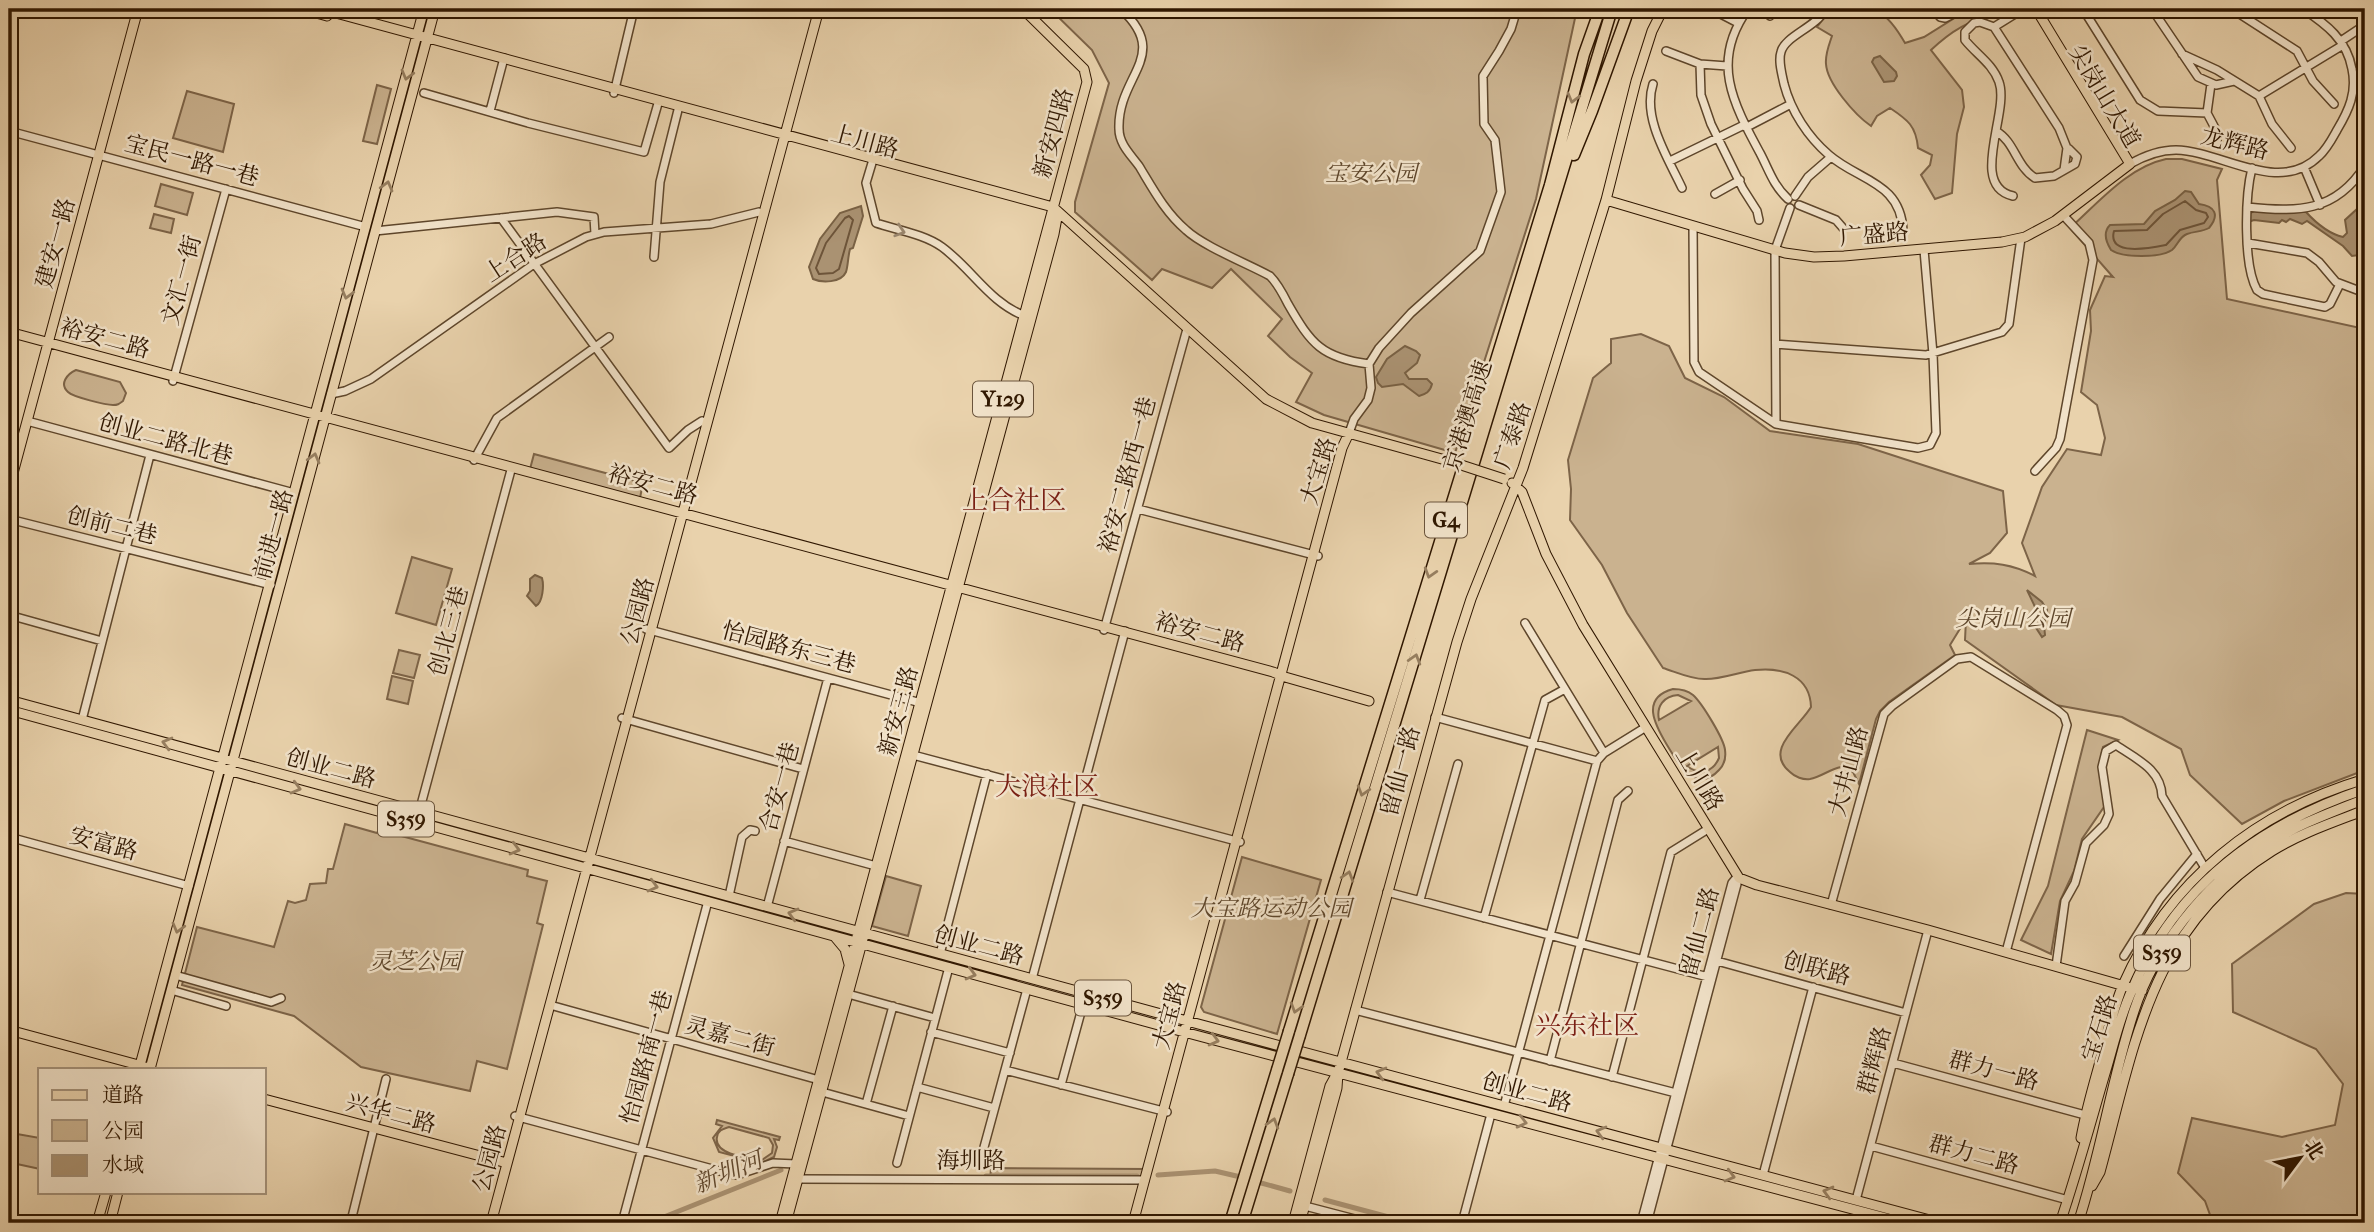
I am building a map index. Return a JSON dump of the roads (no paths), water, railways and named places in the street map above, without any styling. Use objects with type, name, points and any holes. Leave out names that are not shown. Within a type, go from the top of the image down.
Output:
[{"type":"highway","name":"京港澳高速","points":[[1295,1033],[1550,185],[1597,9]]},
{"type":"highway","name":"京港澳高速","points":[[1295,1033],[1612,9]]},
{"type":"highway","points":[[1558,189],[1592,111],[1629,9]]},
{"type":"highway","name":"G4","points":[[1230,1223],[1248,1185],[1295,1033]]},
{"type":"highway","name":"G4","points":[[1242,1223],[1248,1185]]},
{"type":"main road","name":"建安一路","points":[[9,468],[96,154],[132,9]]},
{"type":"main road","name":"建安一路","points":[[96,154],[138,9]]},
{"type":"main road","name":"上川路","points":[[302,9],[422,38]]},
{"type":"main road","name":"上川路","points":[[321,9],[1055,211],[1186,331],[1266,399],[1312,423],[1449,461],[1515,485],[1529,507],[1546,554],[1564,591],[1737,877]]},
{"type":"main road","name":"前进一路","points":[[422,38],[424,9]]},
{"type":"main road","name":"前进一路","points":[[227,764],[271,585],[320,417],[422,38],[435,9]]},
{"type":"main road","name":"公园路","points":[[488,1223],[814,9]]},
{"type":"main road","name":"公园路","points":[[680,514],[702,421],[759,212],[820,9]]},
{"type":"main road","name":"新安四路","points":[[1023,9],[1084,69],[1087,77],[1055,211]]},
{"type":"main road","name":"新安四路","points":[[1031,9],[1088,65],[1092,76],[1055,211]]},
{"type":"main road","name":"广泰路","points":[[1603,199],[1631,79],[1647,29],[1657,9]]},
{"type":"main road","name":"广泰路","points":[[1515,485],[1518,467],[1603,199],[1636,81],[1652,31],[1663,9]]},
{"type":"main road","name":"尖岗山大道","points":[[2029,9],[2128,166]]},
{"type":"main road","name":"尖岗山大道","points":[[2036,9],[2128,166]]},
{"type":"main road","name":"广盛路","points":[[1603,199],[1775,250],[1804,256],[1834,257],[2002,243],[2021,238],[2045,228],[2128,166]]},
{"type":"main road","name":"新安三路","points":[[780,1223],[818,1080],[913,755],[955,588],[1018,313],[1055,211]]},
{"type":"main road","name":"新安三路","points":[[867,914],[876,866],[1051,246],[1055,211]]},
{"type":"main road","name":"前进一路","points":[[320,417],[331,394],[370,229]]},
{"type":"main road","name":"裕安二路","points":[[9,334],[1369,701]]},
{"type":"main road","name":"建安一路","points":[[9,488],[45,344]]},
{"type":"main road","name":"大宝路","points":[[1135,1223],[1316,556],[1342,448],[1349,433]]},
{"type":"main road","name":"裕安二路","points":[[475,458],[680,514]]},
{"type":"main road","name":"留仙一路","points":[[1300,1223],[1435,717],[1471,599],[1515,485]]},
{"type":"main road","name":"前进一路","points":[[146,1068],[175,975],[205,843],[299,488]]},
{"type":"main road","name":"创业二路","points":[[9,700],[227,764],[586,862],[767,906],[1504,1106],[1905,1223]]},
{"type":"main road","name":"创业二路","points":[[9,710],[428,814],[708,901],[1493,1115],[1763,1175],[1941,1223]]},
{"type":"main road","points":[[2069,1196],[2085,1115],[2115,1004],[2132,988],[2137,957],[2162,916],[2205,868],[2250,831],[2322,795],[2365,779]]},
{"type":"main road","name":"宝石路","points":[[2061,1223],[2124,1008],[2145,961],[2170,922],[2224,863],[2255,839],[2288,821],[2365,789]]},
{"type":"main road","name":"宝石路","points":[[2079,1221],[2134,1011],[2132,988],[2154,966],[2178,928],[2230,870],[2260,848],[2293,830],[2365,799]]},
{"type":"main road","points":[[2085,1200],[2100,1171],[2147,1003],[2184,933],[2217,894],[2252,865],[2298,837],[2365,810]]},
{"type":"main road","name":"前进一路","points":[[146,1068],[189,886],[205,843]]},
{"type":"main road","name":"公园路","points":[[517,1117],[550,1005],[586,862]]},
{"type":"main road","points":[[1737,877],[1747,882],[2132,988]]},
{"type":"main road","points":[[835,925],[852,923],[867,914],[875,931],[883,938]]},
{"type":"main road","points":[[833,936],[845,949],[853,966],[867,953],[882,949]]},
{"type":"main road","name":"新安三路","points":[[786,1223],[848,994],[853,966]]},
{"type":"main road","points":[[9,1030],[146,1068]]},
{"type":"main road","name":"留仙一路","points":[[1293,1223],[1330,1086],[1338,1073]]},
{"type":"main road","name":"兴华二路","points":[[266,1100],[505,1162]]},
{"type":"main road","name":"大宝路","points":[[1135,1223],[1165,1111]]},
{"type":"main road","points":[[97,1223],[105,1194]]},
{"type":"main road","points":[[110,1223],[117,1194]]},
{"type":"street","points":[[615,91],[634,9]]},
{"type":"street","points":[[1121,9],[1138,27],[1144,46],[1125,92],[1118,129],[1126,149],[1155,195],[1187,231],[1270,276],[1277,283],[1302,329],[1318,345],[1343,361],[1370,364]]},
{"type":"street","points":[[1349,433],[1354,419],[1368,400],[1371,388],[1370,364],[1387,338],[1480,251],[1500,198],[1501,181],[1495,140],[1485,124],[1483,76],[1499,51],[1517,9]]},
{"type":"street","points":[[1711,9],[1738,23]]},
{"type":"street","points":[[1748,9],[1738,23],[1728,51],[1727,66],[1732,91],[1745,126],[1772,180],[1791,197],[1799,200],[1799,205]]},
{"type":"street","points":[[1826,9],[1810,28],[1786,42],[1780,53],[1785,87],[1805,129],[1831,157],[1883,189],[1900,211],[1903,231]]},
{"type":"street","points":[[1934,9],[1940,17],[1945,18],[1964,9]]},
{"type":"street","points":[[1994,27],[2023,9]]},
{"type":"street","points":[[2084,9],[2140,100],[2158,111],[2207,113]]},
{"type":"street","points":[[2152,9],[2198,77],[2211,84],[2234,81]]},
{"type":"street","points":[[2232,9],[2297,51],[2318,87],[2334,104]]},
{"type":"street","points":[[2302,9],[2324,23],[2342,43],[2353,72],[2349,110],[2326,149],[2304,167],[2320,205]]},
{"type":"street","points":[[2012,196],[2002,193],[1998,188],[1991,168],[1991,153],[2002,104],[2000,83],[1994,72],[1968,44],[1964,35],[1974,23],[1986,22],[1994,27],[2059,128],[2067,148],[2064,170]]},
{"type":"street","points":[[2259,96],[2342,43],[2365,25]]},
{"type":"street","points":[[1666,51],[1700,64],[1727,66]]},
{"type":"street","points":[[2182,54],[2217,70],[2259,96],[2272,124],[2291,148]]},
{"type":"street","points":[[490,111],[503,61]]},
{"type":"street","points":[[1700,64],[1701,95],[1717,138],[1757,211],[1759,220]]},
{"type":"street","points":[[1653,84],[1652,115],[1682,188]]},
{"type":"street","points":[[2211,84],[2207,113],[2216,130],[2217,142]]},
{"type":"street","points":[[424,93],[644,152],[658,102]]},
{"type":"street","points":[[1670,161],[1791,104]]},
{"type":"street","points":[[654,257],[660,182],[679,108]]},
{"type":"street","name":"宝民一路一巷","points":[[9,131],[370,229]]},
{"type":"street","points":[[1996,131],[2007,139],[2019,162],[2035,178],[2048,177],[2077,161],[2074,153],[2067,148]]},
{"type":"street","name":"龙辉路","points":[[2128,166],[2155,153],[2174,150],[2276,173],[2304,167]]},
{"type":"street","points":[[1776,424],[1775,250],[1790,208],[1787,205],[1791,197],[1808,177],[1831,157]]},
{"type":"street","points":[[872,160],[866,183],[876,223],[934,242],[954,257],[999,302],[1018,313]]},
{"type":"street","points":[[2247,207],[2295,211],[2320,205],[2351,185],[2365,166]]},
{"type":"street","points":[[2252,168],[2247,187],[2247,207],[2248,243],[2254,286],[2261,293],[2325,307],[2330,304],[2340,284]]},
{"type":"street","points":[[1716,194],[1740,180]]},
{"type":"street","name":"文汇一街","points":[[173,378],[226,189]]},
{"type":"street","points":[[1790,208],[1795,209],[1799,205]]},
{"type":"street","points":[[1799,205],[1836,220],[1843,228]]},
{"type":"street","points":[[370,229],[556,212],[594,217],[594,234]]},
{"type":"street","name":"上合路","points":[[331,394],[345,391],[371,379],[534,264],[594,234],[711,224],[759,212]]},
{"type":"street","points":[[2035,471],[2056,448],[2060,439],[2093,260],[2089,243],[2063,215]]},
{"type":"street","points":[[745,217],[756,224]]},
{"type":"street","points":[[500,218],[669,447],[702,421]]},
{"type":"street","points":[[1693,226],[1695,368],[1776,424],[1918,448],[1927,447],[1936,433],[1933,354],[1924,250]]},
{"type":"street","points":[[1776,344],[1933,354],[2006,329],[2010,319],[2021,238]]},
{"type":"street","points":[[2248,243],[2307,253],[2340,284],[2365,293]]},
{"type":"street","name":"裕安二路西一巷","points":[[1104,628],[1186,331]]},
{"type":"street","points":[[475,458],[497,418],[609,337]]},
{"type":"street","name":"创业二路北巷","points":[[27,421],[150,455],[299,488]]},
{"type":"street","points":[[82,720],[150,455]]},
{"type":"street","name":"创北三巷","points":[[422,801],[511,470]]},
{"type":"street","points":[[1138,509],[1316,556]]},
{"type":"street","name":"创前二巷","points":[[9,519],[271,585]]},
{"type":"street","points":[[9,615],[102,641]]},
{"type":"street","points":[[1525,623],[1604,753]]},
{"type":"street","name":"怡园路东三巷","points":[[649,629],[921,703]]},
{"type":"street","points":[[1032,979],[1124,634]]},
{"type":"street","name":"大井山路","points":[[1831,905],[1886,711],[1961,657],[1975,659],[2061,713],[2068,730],[2006,952]]},
{"type":"street","name":"合安一巷","points":[[767,906],[828,678]]},
{"type":"street","points":[[1484,918],[1545,700],[1565,689]]},
{"type":"street","points":[[1435,717],[1597,761]]},
{"type":"street","points":[[625,719],[803,769]]},
{"type":"street","points":[[1504,1106],[1597,761],[1604,753],[1646,727]]},
{"type":"street","points":[[2056,966],[2065,901],[2076,883],[2086,843],[2104,825],[2109,814],[2102,767],[2106,751],[2116,745],[2154,772],[2161,786],[2162,796],[2205,868]]},
{"type":"street","points":[[913,755],[1238,841]]},
{"type":"street","points":[[1420,900],[1458,764]]},
{"type":"street","points":[[940,954],[987,774]]},
{"type":"street","points":[[1550,1061],[1618,800],[1628,791]]},
{"type":"street","points":[[409,809],[422,801],[428,814]]},
{"type":"street","points":[[1612,1077],[1671,852],[1708,828]]},
{"type":"street","points":[[729,896],[742,837],[746,832],[755,831]]},
{"type":"street","name":"安富路","points":[[9,837],[189,886]]},
{"type":"street","points":[[784,841],[876,866]]},
{"type":"street","points":[[2124,956],[2160,900],[2197,854]]},
{"type":"street","name":"留仙二路","points":[[1710,977],[1717,961],[1737,877]]},
{"type":"street","name":"留仙二路","points":[[1647,1223],[1732,883],[1737,877]]},
{"type":"street","points":[[1387,892],[1710,977]]},
{"type":"street","name":"怡园路南一巷","points":[[622,1223],[708,901]]},
{"type":"street","name":"群辉路","points":[[1856,1200],[1928,930]]},
{"type":"street","name":"创联路","points":[[1717,961],[1906,1013]]},
{"type":"street","points":[[897,1163],[949,967]]},
{"type":"street","points":[[175,975],[271,1002],[281,998]]},
{"type":"street","points":[[1763,1175],[1813,987]]},
{"type":"street","points":[[980,1162],[1027,989]]},
{"type":"street","points":[[171,990],[226,1006]]},
{"type":"street","points":[[848,994],[935,1018]]},
{"type":"street","name":"灵嘉二街","points":[[550,1005],[818,1080]]},
{"type":"street","points":[[866,1104],[893,1006]]},
{"type":"street","points":[[1355,1010],[1672,1092]]},
{"type":"street","points":[[1061,1085],[1081,1012]]},
{"type":"street","points":[[931,1032],[1010,1052]]},
{"type":"street","name":"群力一路","points":[[1893,1063],[2085,1115]]},
{"type":"street","points":[[1005,1070],[1165,1111]]},
{"type":"street","points":[[352,1217],[386,1079]]},
{"type":"street","points":[[917,1087],[995,1108]]},
{"type":"street","points":[[822,1092],[909,1116]]},
{"type":"street","points":[[1465,1223],[1493,1115]]},
{"type":"street","points":[[517,1117],[737,1175],[773,1163],[796,1164]]},
{"type":"street","name":"群力二路","points":[[1871,1146],[2069,1196]]},
{"type":"street","name":"留仙二路","points":[[1641,1223],[1663,1153]]},
{"type":"street","name":"海圳路","points":[[798,1179],[1145,1180]]},
{"type":"street","points":[[1305,1206],[1370,1223]]},
{"type":"street","points":[[340,1223],[352,1217],[376,1223]]},
{"type":"water","points":[[1880,56],[1896,72],[1894,81],[1884,82],[1872,62]]},
{"type":"water","points":[[2185,191],[2191,192],[2199,204],[2214,212],[2209,228],[2184,235],[2172,250],[2159,255],[2132,256],[2111,250],[2106,237],[2110,225],[2144,224],[2155,211]]},
{"type":"water","points":[[2365,197],[2365,259],[2359,255],[2352,256],[2343,246],[2307,221],[2302,224],[2290,219],[2279,223],[2254,220],[2248,222],[2249,214],[2256,210],[2306,212],[2324,228],[2343,237],[2347,233],[2345,220],[2357,209],[2363,208]]},
{"type":"water","points":[[861,206],[863,216],[853,248],[850,249],[844,276],[831,281],[813,279],[809,267],[820,239],[840,213]]},
{"type":"water","points":[[1405,346],[1420,355],[1417,363],[1405,373],[1409,379],[1427,379],[1432,384],[1429,391],[1419,396],[1403,384],[1382,387],[1376,377],[1387,359]]},
{"type":"water","points":[[535,575],[542,578],[543,585],[542,597],[536,606],[527,596],[530,579]]},
{"type":"water","points":[[2027,590],[2042,602],[2047,610],[2045,635],[2042,637],[2031,620],[2036,609]]},
{"type":"waterway","name":"新圳河","points":[[649,1223],[781,1170]]},
{"type":"waterway","points":[[1158,1175],[1215,1171],[1245,1178]]},
{"type":"waterway","points":[[986,1176],[1137,1176]]},
{"type":"waterway","points":[[1254,1181],[1290,1191]]},
{"type":"waterway","points":[[1325,1200],[1411,1223]]},
{"type":"district","name":"上合社区","points":[[1014,500]]},
{"type":"district","name":"大浪社区","points":[[1047,786]]},
{"type":"district","name":"兴东社区","points":[[1587,1025]]},
{"type":"park label","name":"宝安公园","points":[[1371,173]]},
{"type":"park label","name":"尖岗山公园","points":[[2013,618]]},
{"type":"park label","name":"大宝路运动公园","points":[[1271,908]]},
{"type":"park label","name":"灵芝公园","points":[[415,961]]}]
